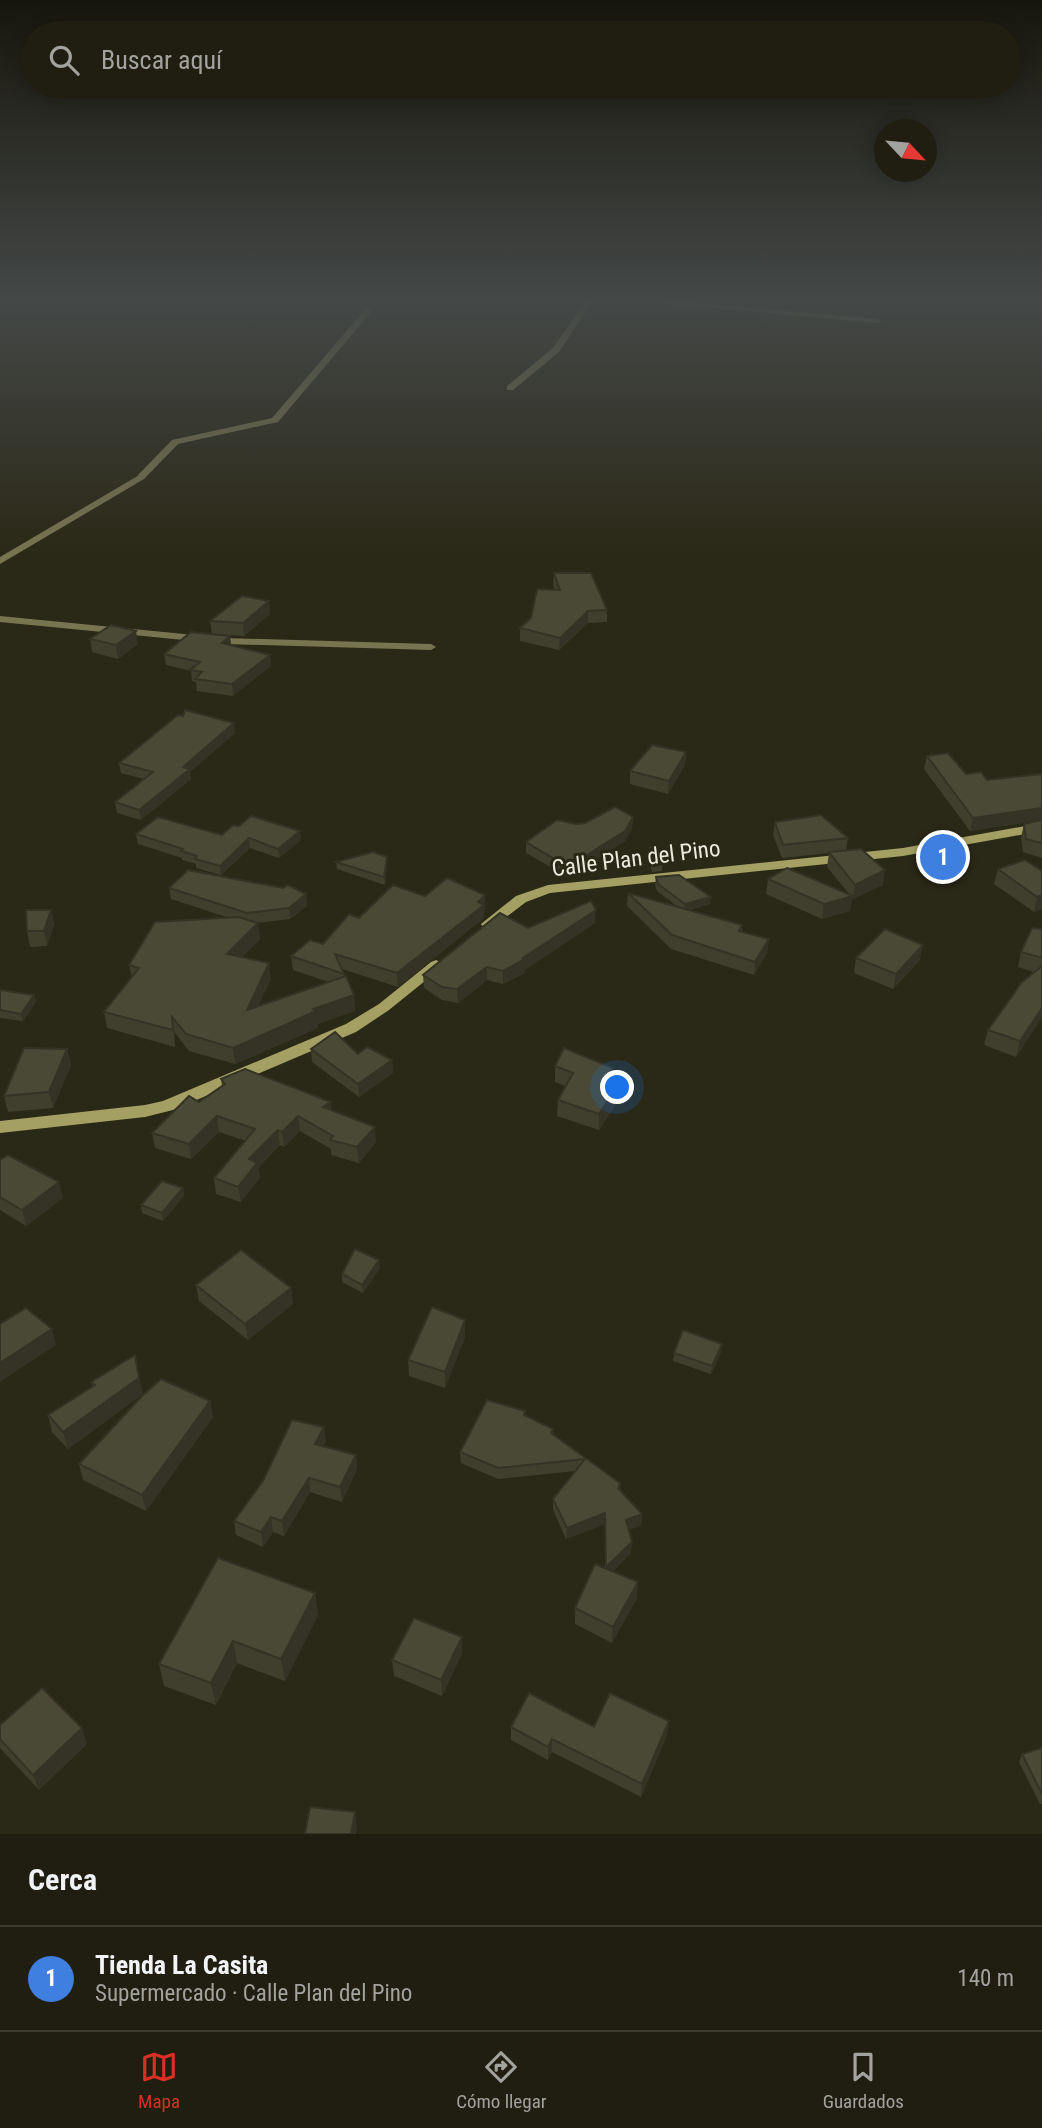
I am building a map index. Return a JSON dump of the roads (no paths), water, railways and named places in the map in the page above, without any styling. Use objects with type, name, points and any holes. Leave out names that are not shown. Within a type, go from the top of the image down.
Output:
[{"type":"street","points":[[0,561],[141,477],[175,442],[275,420],[305,385]]},
{"type":"street","points":[[510,388],[514,385]]},
{"type":"street","points":[[0,620],[225,641],[431,647]]},
{"type":"street","name":"Calle Plan del Pino","points":[[479,931],[521,899],[548,890],[903,852],[1042,827]]},
{"type":"street","points":[[0,1127],[145,1111],[167,1106],[351,1028],[384,1007],[448,956]]},
{"type":"place","name":"Tienda La Casita","points":[[943,857]]}]
